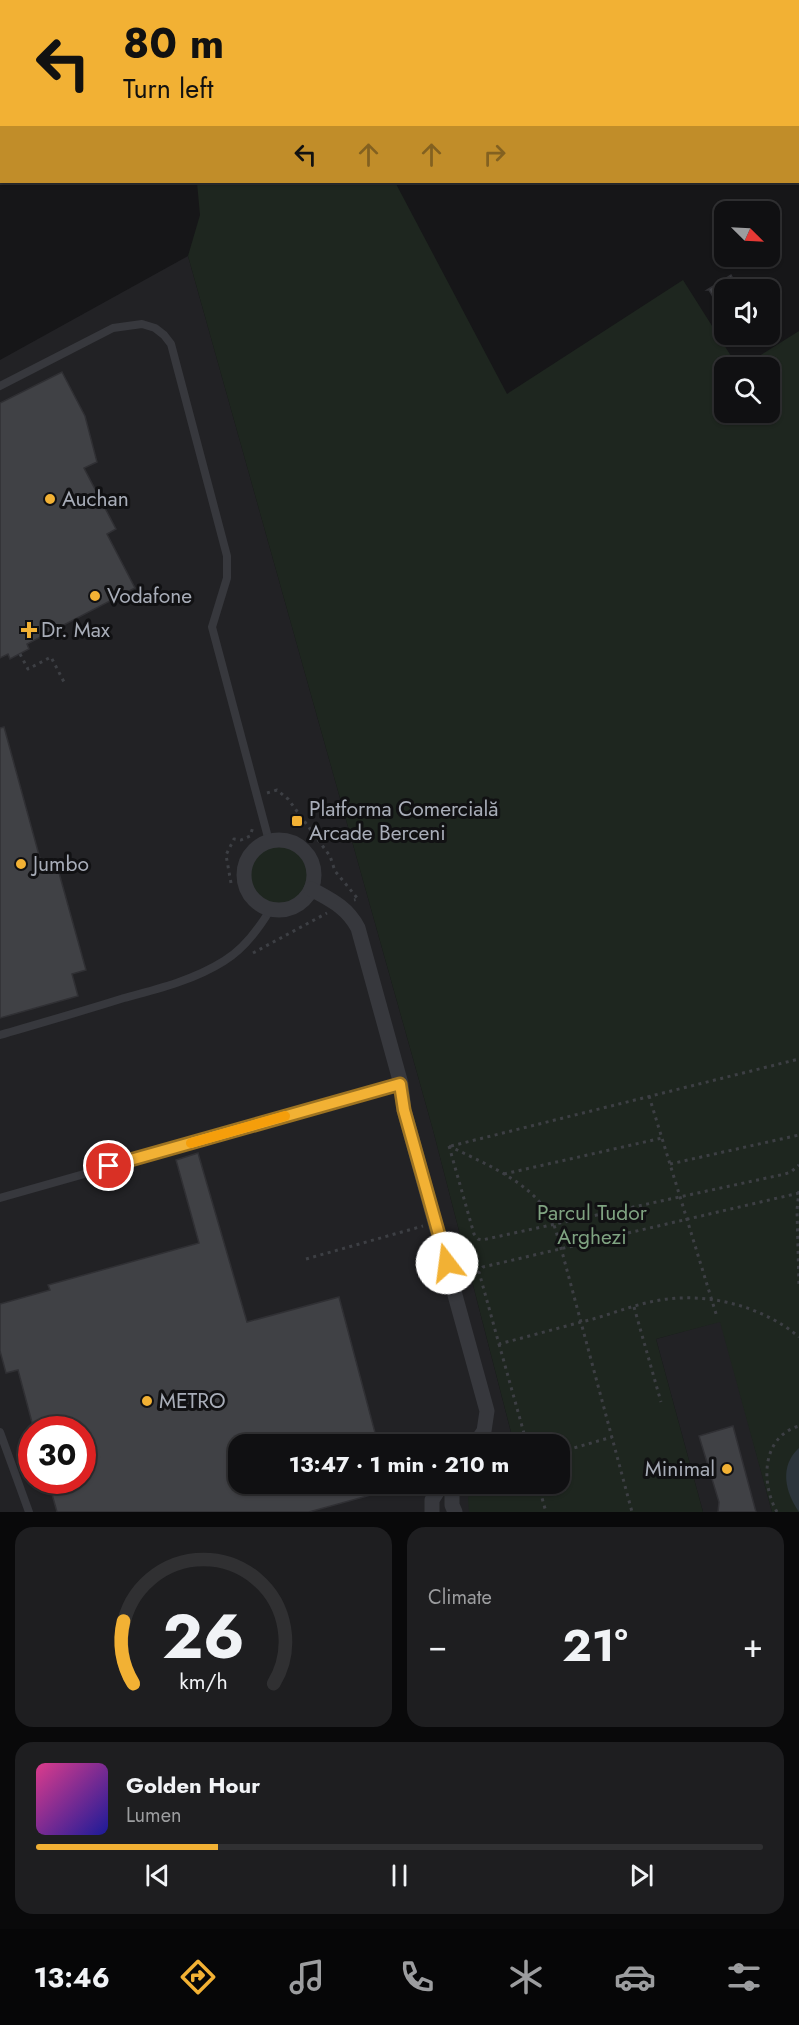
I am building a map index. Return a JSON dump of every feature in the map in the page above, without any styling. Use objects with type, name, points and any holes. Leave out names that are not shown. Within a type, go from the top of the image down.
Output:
[{"type":"street","points":[[269,841],[289,841],[305,852],[314,869],[311,889],[299,904],[290,909],[270,910],[260,906],[246,890],[243,873],[247,860],[252,851],[269,841]]},
{"type":"street","points":[[311,889],[341,906],[348,912],[358,928],[400,1084],[404,1110],[487,1411],[482,1434]]},
{"type":"street","points":[[432,1512],[432,1500],[436,1494]]},
{"type":"street","points":[[452,1494],[452,1505],[455,1512]]},
{"type":"lane","points":[[0,386],[113,327],[142,324],[155,328],[171,344],[227,556],[227,578],[212,627],[269,841]]},
{"type":"lane","points":[[0,1035],[175,984],[223,962],[244,945],[270,910]]},
{"type":"lane","points":[[0,1198],[400,1084]]},
{"type":"lane","points":[[0,1432],[29,1512]]},
{"type":"path","points":[[20,654],[28,669],[51,657],[64,682]]},
{"type":"path","points":[[244,945],[253,954],[358,898],[335,871],[330,856],[288,799],[277,790],[257,796]]},
{"type":"path","points":[[231,883],[226,855],[234,839],[241,840],[250,836],[254,823]]},
{"type":"path","points":[[449,1146],[799,1059]]},
{"type":"path","points":[[649,1096],[717,1317]]},
{"type":"path","points":[[670,1164],[799,1136]]},
{"type":"path","points":[[504,1174],[662,1138]]},
{"type":"path","points":[[449,1146],[504,1174],[536,1198],[554,1224],[632,1512]]},
{"type":"path","points":[[449,1146],[475,1237],[485,1239],[785,1174],[799,1165]]},
{"type":"path","points":[[524,1434],[479,1272],[483,1267],[799,1193],[797,1210],[799,1287]]},
{"type":"path","points":[[306,1259],[419,1227]]},
{"type":"path","points":[[499,1344],[665,1300],[711,1299],[734,1304],[760,1313],[799,1337]]},
{"type":"path","points":[[634,1307],[661,1402]]},
{"type":"path","points":[[777,1512],[769,1494],[767,1482],[769,1456],[776,1442],[785,1433],[799,1426]]},
{"type":"path","points":[[570,1449],[612,1437]]},
{"type":"path","points":[[541,1494],[546,1512]]},
{"type":"shaded area","points":[[188,256],[433,1130],[511,1434],[228,1434],[228,1494],[522,1494],[526,1512],[0,1512],[0,360]]},
{"type":"shaded area","points":[[721,1321],[772,1512],[703,1512],[656,1339]]},
{"type":"shaded area","points":[[799,1448],[799,1512],[790,1496],[786,1479],[789,1463]]},
{"type":"green space","name":"Parcul Tudor Arghezi","points":[[197,183],[396,183],[507,394],[683,280],[714,329],[714,345],[724,345],[732,357],[714,357],[714,423],[780,423],[780,357],[758,357],[799,331],[799,1512],[772,1512],[720,1322],[656,1339],[703,1512],[469,1512],[469,1494],[570,1494],[570,1434],[511,1434],[433,1130],[188,256],[200,215]]},
{"type":"green space","points":[[279,846],[296,851],[304,859],[309,876],[304,893],[296,901],[279,906],[262,901],[254,893],[249,876],[254,859],[262,851]]},
{"type":"building","points":[[714,286],[714,299],[709,290],[707,290]]},
{"type":"building","name":"Auchan","points":[[62,372],[85,416],[97,462],[84,468],[116,529],[107,534],[135,588],[27,644],[29,649],[10,659],[8,654],[0,658],[0,403]]},
{"type":"building","name":"Jumbo","points":[[4,727],[42,866],[56,862],[86,970],[72,974],[78,996],[0,1018],[0,728]]},
{"type":"building","name":"METRO","points":[[198,1153],[247,1322],[339,1297],[375,1434],[228,1434],[228,1494],[375,1494],[309,1512],[57,1512],[52,1494],[96,1494],[96,1416],[30,1416],[18,1370],[6,1373],[0,1351],[0,1304],[50,1290],[48,1285],[199,1243],[176,1160]]},
{"type":"building","name":"Minimal","points":[[733,1426],[756,1512],[718,1512],[719,1502],[699,1436]]},
{"type":"slow traffic","points":[[191,1143],[285,1116]]},
{"type":"place","name":"Auchan","points":[[50,499]]},
{"type":"place","name":"Vodafone","points":[[95,596]]},
{"type":"place","name":"Dr. Max","points":[[29,630]]},
{"type":"place","name":"Platforma Comercială Arcade Berceni","points":[[297,821]]},
{"type":"place","name":"Jumbo","points":[[21,864]]},
{"type":"place","name":"METRO","points":[[147,1401]]},
{"type":"place","name":"Minimal","points":[[727,1469]]},
{"type":"route","points":[[109,1166],[400,1084],[404,1110],[447,1263]]}]
